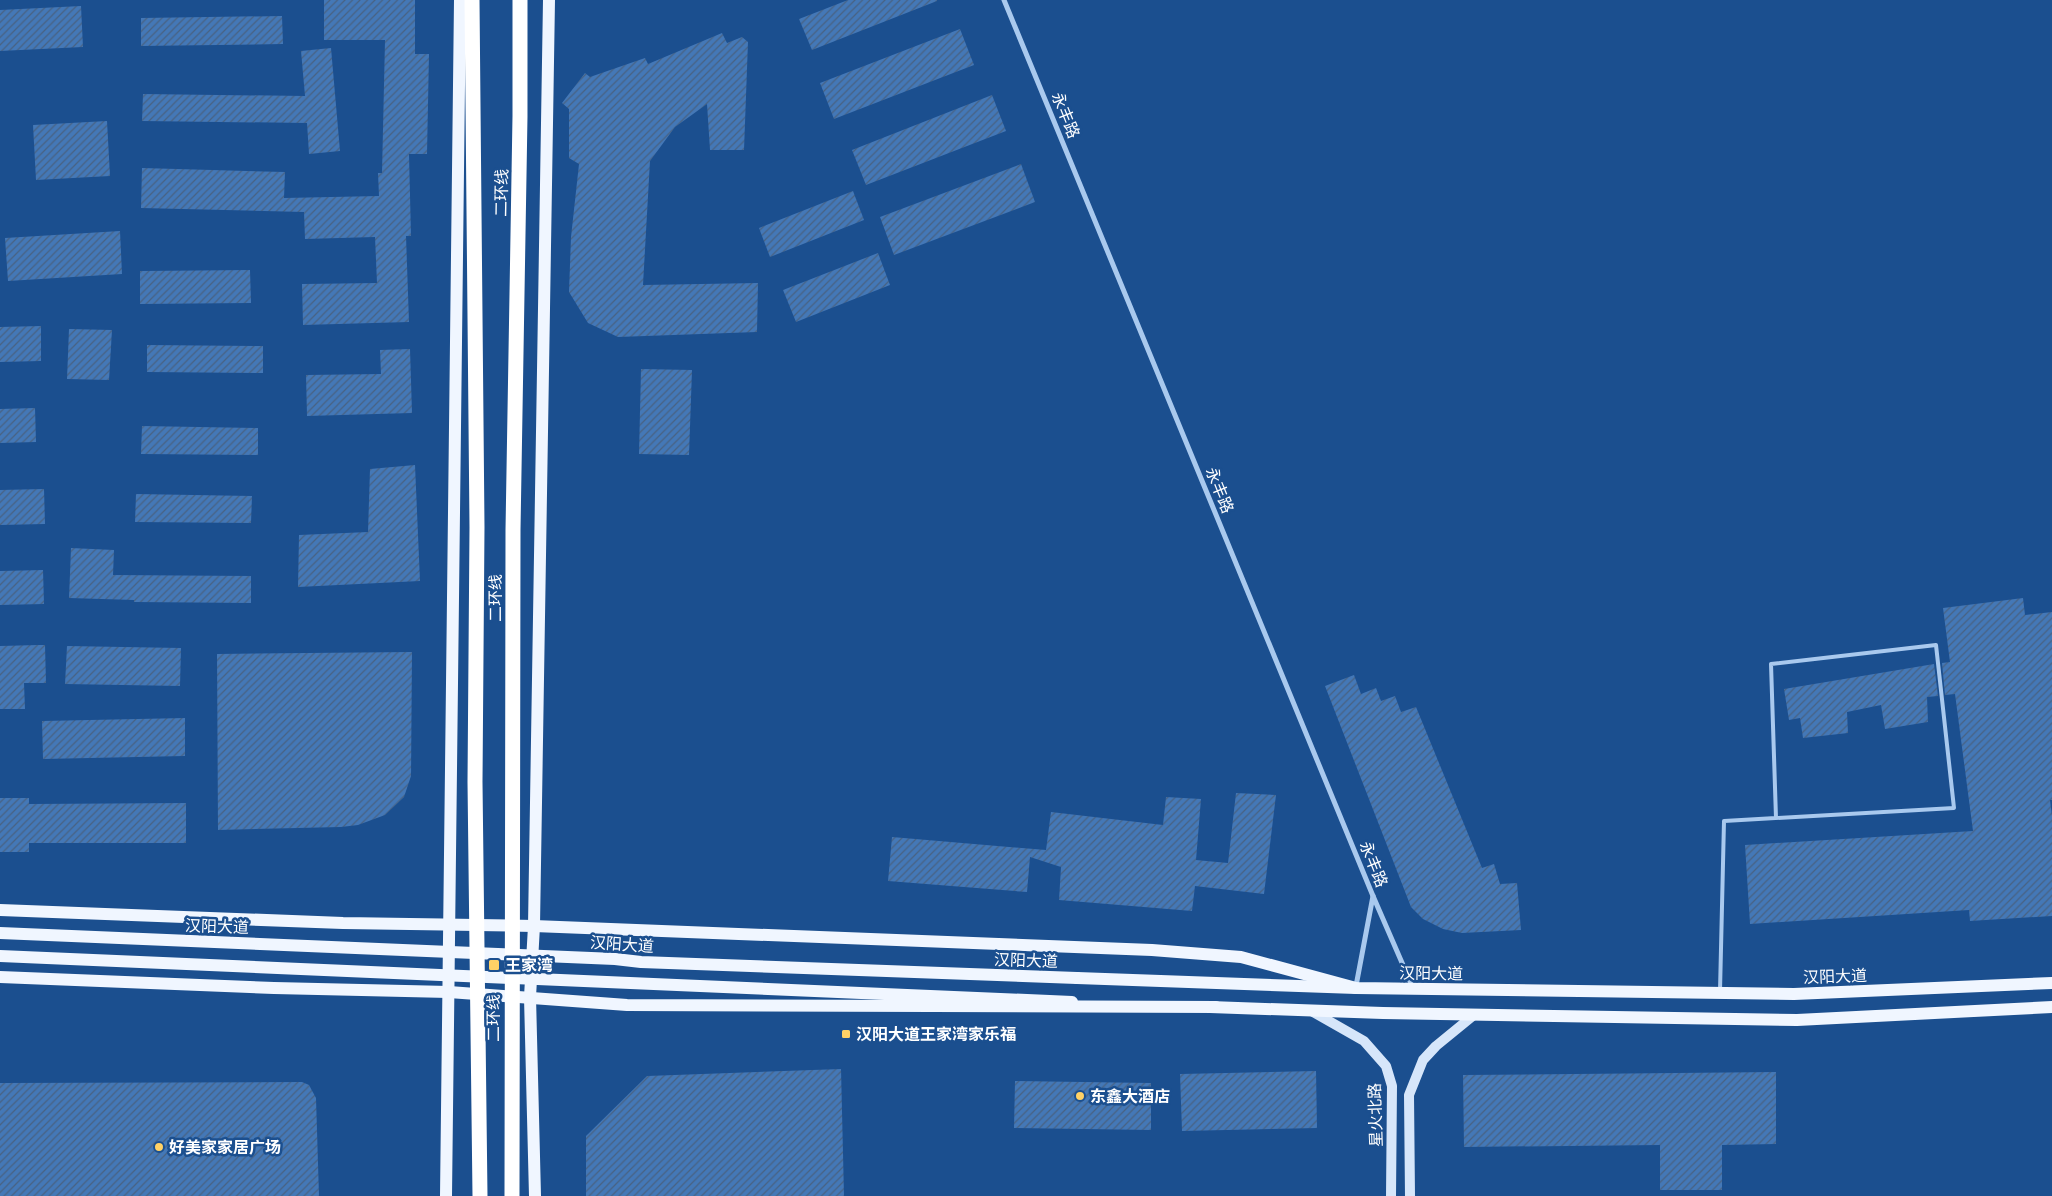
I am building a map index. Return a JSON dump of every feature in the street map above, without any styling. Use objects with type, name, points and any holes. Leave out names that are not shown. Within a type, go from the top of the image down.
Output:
[{"type":"highway","name":"二环线","points":[[472,0],[477,528],[475,792],[480,1196]]},
{"type":"highway","name":"二环线","points":[[512,1196],[513,540],[520,116],[520,0]]},
{"type":"main road","points":[[446,1196],[450,992],[460,0]]},
{"type":"main road","points":[[535,1196],[530,997],[534,926],[549,0]]},
{"type":"main road","points":[[0,910],[343,923],[534,926],[1152,950],[1241,957],[1356,988]]},
{"type":"main road","name":"汉阳大道","points":[[0,933],[615,959],[641,962],[1356,988],[1794,994],[2052,983]]},
{"type":"main road","points":[[0,956],[1313,1012],[1797,1020],[2052,1007]]},
{"type":"main road","points":[[0,976],[274,988],[450,992],[627,1005],[1216,1007]]},
{"type":"street","name":"永丰路","points":[[1004,0],[1414,989]]},
{"type":"street","points":[[1356,988],[1374,896]]},
{"type":"street","name":"星火北路","points":[[1313,1012],[1364,1041],[1386,1066],[1392,1086],[1391,1196]]},
{"type":"street","name":"星火北路","points":[[1410,1196],[1409,1095],[1423,1060],[1436,1046],[1474,1015]]},
{"type":"lane","points":[[1720,993],[1724,821],[1954,808],[1936,645],[1771,664],[1776,818]]},
{"type":"building","points":[[324,0],[415,0],[415,54],[429,54],[427,154],[409,154],[411,236],[406,236],[409,322],[303,325],[302,284],[377,283],[375,237],[305,239],[304,212],[141,208],[142,168],[285,172],[284,198],[379,196],[378,173],[382,173],[385,40],[324,40]]},
{"type":"building","points":[[848,0],[937,1],[812,50],[799,19]]},
{"type":"building","points":[[81,6],[83,47],[0,51],[0,10]]},
{"type":"building","points":[[282,16],[283,44],[141,46],[141,18]]},
{"type":"building","points":[[960,29],[974,65],[834,119],[820,83]]},
{"type":"building","points":[[722,33],[727,43],[742,37],[748,42],[744,150],[710,150],[707,104],[675,127],[650,161],[643,285],[758,283],[757,332],[618,337],[588,323],[569,292],[571,237],[579,164],[569,158],[569,109],[562,103],[585,73],[590,77],[645,58],[648,64]]},
{"type":"building","points":[[331,48],[340,151],[309,154],[307,123],[142,121],[143,94],[305,96],[301,51]]},
{"type":"building","points":[[992,95],[1006,131],[866,185],[852,150]]},
{"type":"building","points":[[107,121],[110,176],[36,180],[33,125]]},
{"type":"building","points":[[1021,164],[1035,202],[894,255],[880,217]]},
{"type":"building","points":[[853,191],[864,220],[770,257],[759,228]]},
{"type":"building","points":[[120,231],[122,274],[8,281],[5,238]]},
{"type":"building","points":[[878,253],[890,285],[796,322],[783,290]]},
{"type":"building","points":[[250,270],[251,303],[140,304],[140,271]]},
{"type":"building","points":[[41,326],[41,361],[0,362],[0,327]]},
{"type":"building","points":[[69,329],[112,330],[109,380],[67,379]]},
{"type":"building","points":[[147,345],[263,346],[263,373],[147,372]]},
{"type":"building","points":[[410,349],[412,413],[307,416],[306,375],[381,374],[380,350]]},
{"type":"building","points":[[641,369],[692,370],[689,455],[639,454]]},
{"type":"building","points":[[35,408],[36,442],[0,443],[0,409]]},
{"type":"building","points":[[142,426],[258,428],[258,455],[141,454]]},
{"type":"building","points":[[415,465],[420,581],[298,587],[299,535],[368,532],[370,469]]},
{"type":"building","points":[[44,489],[45,524],[0,525],[0,490]]},
{"type":"building","points":[[136,494],[252,496],[251,523],[135,522]]},
{"type":"building","points":[[71,548],[114,550],[113,575],[251,576],[251,603],[134,602],[134,600],[69,598]]},
{"type":"building","points":[[43,570],[44,604],[0,605],[0,571]]},
{"type":"building","points":[[2023,598],[2025,615],[2052,612],[2052,800],[2050,800],[2052,816],[2052,916],[1970,921],[1969,910],[1750,924],[1745,845],[1973,831],[1955,694],[1945,695],[1942,663],[1950,662],[1943,608]]},
{"type":"building","points":[[45,645],[46,683],[24,683],[25,709],[0,709],[0,646]]},
{"type":"building","points":[[67,646],[181,648],[180,686],[65,684]]},
{"type":"building","points":[[412,652],[411,776],[404,797],[385,815],[358,825],[341,827],[218,830],[217,654]]},
{"type":"building","points":[[1934,664],[1938,696],[1927,697],[1928,722],[1885,729],[1881,705],[1847,712],[1848,733],[1803,738],[1800,718],[1789,720],[1784,689]]},
{"type":"building","points":[[1354,675],[1361,694],[1376,688],[1381,701],[1395,696],[1401,712],[1416,707],[1482,868],[1494,864],[1500,884],[1517,883],[1521,930],[1462,933],[1443,929],[1423,919],[1411,907],[1325,686]]},
{"type":"building","points":[[185,718],[185,756],[43,759],[42,721]]},
{"type":"building","points":[[1236,793],[1276,795],[1264,894],[1195,886],[1192,911],[1059,900],[1061,867],[1030,857],[1027,892],[888,881],[892,837],[1046,850],[1051,812],[1163,825],[1166,797],[1201,799],[1196,860],[1228,863]]},
{"type":"building","points":[[0,798],[29,798],[29,804],[186,803],[186,843],[29,843],[29,852],[0,852]]},
{"type":"building","points":[[841,1069],[844,1196],[586,1196],[586,1136],[647,1076]]},
{"type":"building","points":[[1316,1071],[1317,1128],[1182,1131],[1180,1074]]},
{"type":"building","points":[[1776,1072],[1776,1144],[1722,1145],[1722,1190],[1660,1190],[1660,1145],[1464,1147],[1463,1075]]},
{"type":"building","points":[[1015,1081],[1151,1083],[1151,1130],[1014,1128]]},
{"type":"building","name":"好美家家居广场","points":[[302,1082],[309,1085],[316,1098],[319,1196],[0,1196],[0,1083]]},
{"type":"place","name":"王家湾","points":[[494,965]]},
{"type":"place","name":"汉阳大道王家湾家乐福","points":[[846,1034]]},
{"type":"place","name":"东鑫大酒店","points":[[1080,1096]]},
{"type":"place","name":"好美家家居广场","points":[[159,1147]]}]
